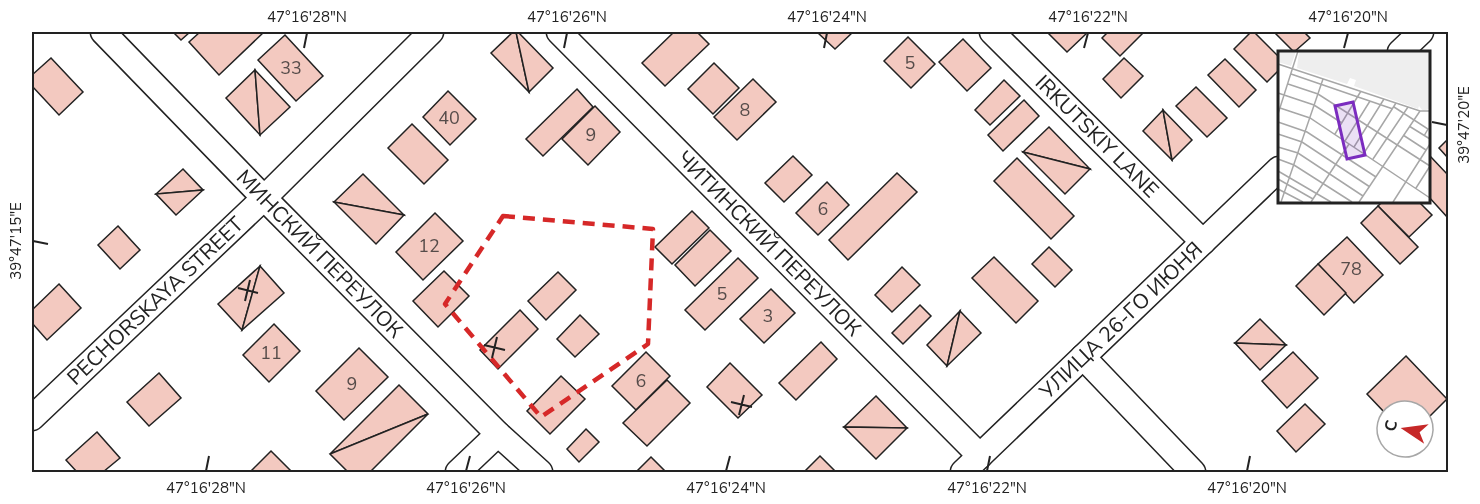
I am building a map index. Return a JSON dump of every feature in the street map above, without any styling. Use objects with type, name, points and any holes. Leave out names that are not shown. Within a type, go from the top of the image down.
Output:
[{"type":"street","name":"МИНСКИЙ ПЕРЕУЛОК","points":[[103,32],[498,434],[540,472]]},
{"type":"street","name":"PECHORSKAYA STREET","points":[[33,413],[264,198],[431,32]]},
{"type":"street","name":"ЧИТИНСКИЙ ПЕРЕУЛОК","points":[[559,32],[972,464]]},
{"type":"street","name":"IRKUTSKIY LANE","points":[[992,32],[1203,242]]},
{"type":"street","points":[[1401,51],[1421,32]]},
{"type":"street","name":"УЛИЦА 26-ГО ИЮНЯ","points":[[972,464],[1278,170]]},
{"type":"street","points":[[1083,357],[1193,472]]},
{"type":"street","points":[[458,472],[498,434]]},
{"type":"highlighted area","points":[[503,216],[653,229],[648,344],[541,417],[445,304]]},
{"type":"building","points":[[173,32],[190,32],[181,40]]},
{"type":"building","points":[[200,32],[264,32],[219,75],[189,42]]},
{"type":"building","points":[[513,32],[516,32],[529,92],[491,53]]},
{"type":"building","points":[[516,32],[553,68],[529,92]]},
{"type":"building","points":[[674,32],[697,32],[709,44],[665,86],[642,63]]},
{"type":"building","points":[[817,32],[853,32],[835,49]]},
{"type":"building","points":[[1047,32],[1088,32],[1067,52]]},
{"type":"building","points":[[1108,32],[1144,32],[1120,56],[1102,38]]},
{"type":"building","points":[[1251,32],[1254,32],[1278,56],[1278,71],[1267,82],[1234,49]]},
{"type":"building","points":[[1274,32],[1304,32],[1310,38],[1293,51]]},
{"type":"building","points":[[285,35],[323,76],[296,101],[258,60]]},
{"type":"building","points":[[908,37],[935,64],[911,88],[884,61]]},
{"type":"building","points":[[963,39],[991,68],[967,91],[939,62]]},
{"type":"building","points":[[51,58],[83,92],[59,115],[32,86],[32,75]]},
{"type":"building","points":[[1124,58],[1143,76],[1121,98],[1103,79]]},
{"type":"building","points":[[1225,59],[1256,90],[1239,107],[1208,75]]},
{"type":"building","points":[[714,63],[739,88],[713,114],[688,89]]},
{"type":"building","points":[[255,70],[260,135],[226,98]]},
{"type":"building","points":[[255,70],[290,107],[260,135]]},
{"type":"building","points":[[753,79],[776,102],[737,140],[714,117]]},
{"type":"building","points":[[1004,80],[1020,96],[990,125],[975,110]]},
{"type":"building","points":[[1196,87],[1227,118],[1207,137],[1176,106]]},
{"type":"building","points":[[577,89],[593,107],[543,156],[526,139]]},
{"type":"building","points":[[448,91],[476,119],[450,145],[423,117]]},
{"type":"building","points":[[1024,100],[1039,116],[1003,151],[988,135]]},
{"type":"building","points":[[595,106],[620,132],[588,165],[562,139]]},
{"type":"building","points":[[1163,110],[1172,160],[1143,131]]},
{"type":"building","points":[[1163,110],[1192,140],[1172,160]]},
{"type":"building","points":[[412,124],[448,160],[424,184],[388,148]]},
{"type":"building","points":[[1049,127],[1090,169],[1023,152]]},
{"type":"building","points":[[1448,139],[1448,158],[1439,148]]},
{"type":"building","points":[[1023,152],[1090,169],[1065,194]]},
{"type":"building","points":[[793,156],[812,175],[784,202],[765,183]]},
{"type":"building","points":[[1430,156],[1448,175],[1448,218],[1429,197]]},
{"type":"building","points":[[1017,158],[1074,216],[1051,239],[994,181]]},
{"type":"building","points":[[183,169],[203,190],[156,194]]},
{"type":"building","points":[[897,173],[917,192],[848,260],[829,240]]},
{"type":"building","points":[[363,174],[404,215],[334,202]]},
{"type":"building","points":[[827,182],[849,205],[818,235],[796,213]]},
{"type":"building","points":[[203,190],[176,215],[156,194]]},
{"type":"building","points":[[334,202],[404,215],[376,244]]},
{"type":"building","points":[[1382,202],[1419,202],[1432,215],[1409,237],[1378,206]]},
{"type":"building","points":[[1378,206],[1418,247],[1400,264],[1361,223]]},
{"type":"building","points":[[692,211],[709,228],[672,264],[655,247]]},
{"type":"building","points":[[435,213],[463,241],[423,280],[396,252]]},
{"type":"building","points":[[118,226],[140,250],[120,269],[98,245]]},
{"type":"building","points":[[710,230],[731,251],[695,286],[675,265]]},
{"type":"building","points":[[1347,237],[1383,275],[1354,303],[1318,264]]},
{"type":"building","points":[[1049,247],[1072,270],[1055,287],[1032,264]]},
{"type":"building","points":[[994,257],[1038,301],[1016,323],[972,278]]},
{"type":"building","points":[[738,258],[758,278],[705,330],[685,310]]},
{"type":"building","points":[[1318,264],[1346,293],[1324,315],[1296,286]]},
{"type":"building","points":[[260,266],[242,330],[218,304]]},
{"type":"building","points":[[260,266],[284,293],[242,330]]},
{"type":"building","points":[[902,267],[920,285],[892,312],[875,295]]},
{"type":"building","points":[[444,271],[469,296],[438,327],[413,301]]},
{"type":"building","points":[[558,272],[576,290],[546,320],[528,301]]},
{"type":"building","points":[[59,284],[81,308],[47,340],[32,323],[32,310]]},
{"type":"building","points":[[771,289],[795,313],[764,343],[740,319]]},
{"type":"building","points":[[920,305],[931,316],[903,344],[892,333]]},
{"type":"building","points":[[520,310],[538,329],[498,369],[480,350]]},
{"type":"building","points":[[960,311],[947,366],[927,345]]},
{"type":"building","points":[[960,311],[981,333],[947,366]]},
{"type":"building","points":[[580,315],[599,334],[575,357],[557,339]]},
{"type":"building","points":[[1260,319],[1286,345],[1235,343]]},
{"type":"building","points":[[274,324],[300,351],[269,382],[243,355]]},
{"type":"building","points":[[821,342],[837,359],[796,400],[779,383]]},
{"type":"building","points":[[1235,343],[1286,345],[1260,370]]},
{"type":"building","points":[[359,348],[388,377],[344,420],[316,391]]},
{"type":"building","points":[[646,352],[670,376],[636,410],[612,386]]},
{"type":"building","points":[[1293,352],[1318,378],[1287,408],[1262,381]]},
{"type":"building","points":[[1406,356],[1447,399],[1435,411],[1435,399],[1375,399],[1375,402],[1367,394]]},
{"type":"building","points":[[730,363],[762,395],[738,418],[707,387]]},
{"type":"building","points":[[159,373],[181,398],[149,426],[127,402]]},
{"type":"building","points":[[561,376],[585,399],[550,434],[527,411]]},
{"type":"building","points":[[667,380],[690,403],[647,446],[623,423]]},
{"type":"building","points":[[399,385],[428,414],[330,454]]},
{"type":"building","points":[[876,396],[907,428],[844,427]]},
{"type":"building","points":[[1305,404],[1325,424],[1296,452],[1277,431]]},
{"type":"building","points":[[428,414],[370,472],[348,472],[330,454]]},
{"type":"building","points":[[844,427],[907,428],[876,459]]},
{"type":"building","points":[[586,429],[599,442],[579,462],[567,449]]},
{"type":"building","points":[[97,432],[120,458],[103,472],[77,472],[66,460]]},
{"type":"building","points":[[271,451],[292,472],[250,472]]},
{"type":"building","points":[[820,456],[836,472],[804,472]]},
{"type":"building","points":[[651,457],[666,472],[636,472]]}]
